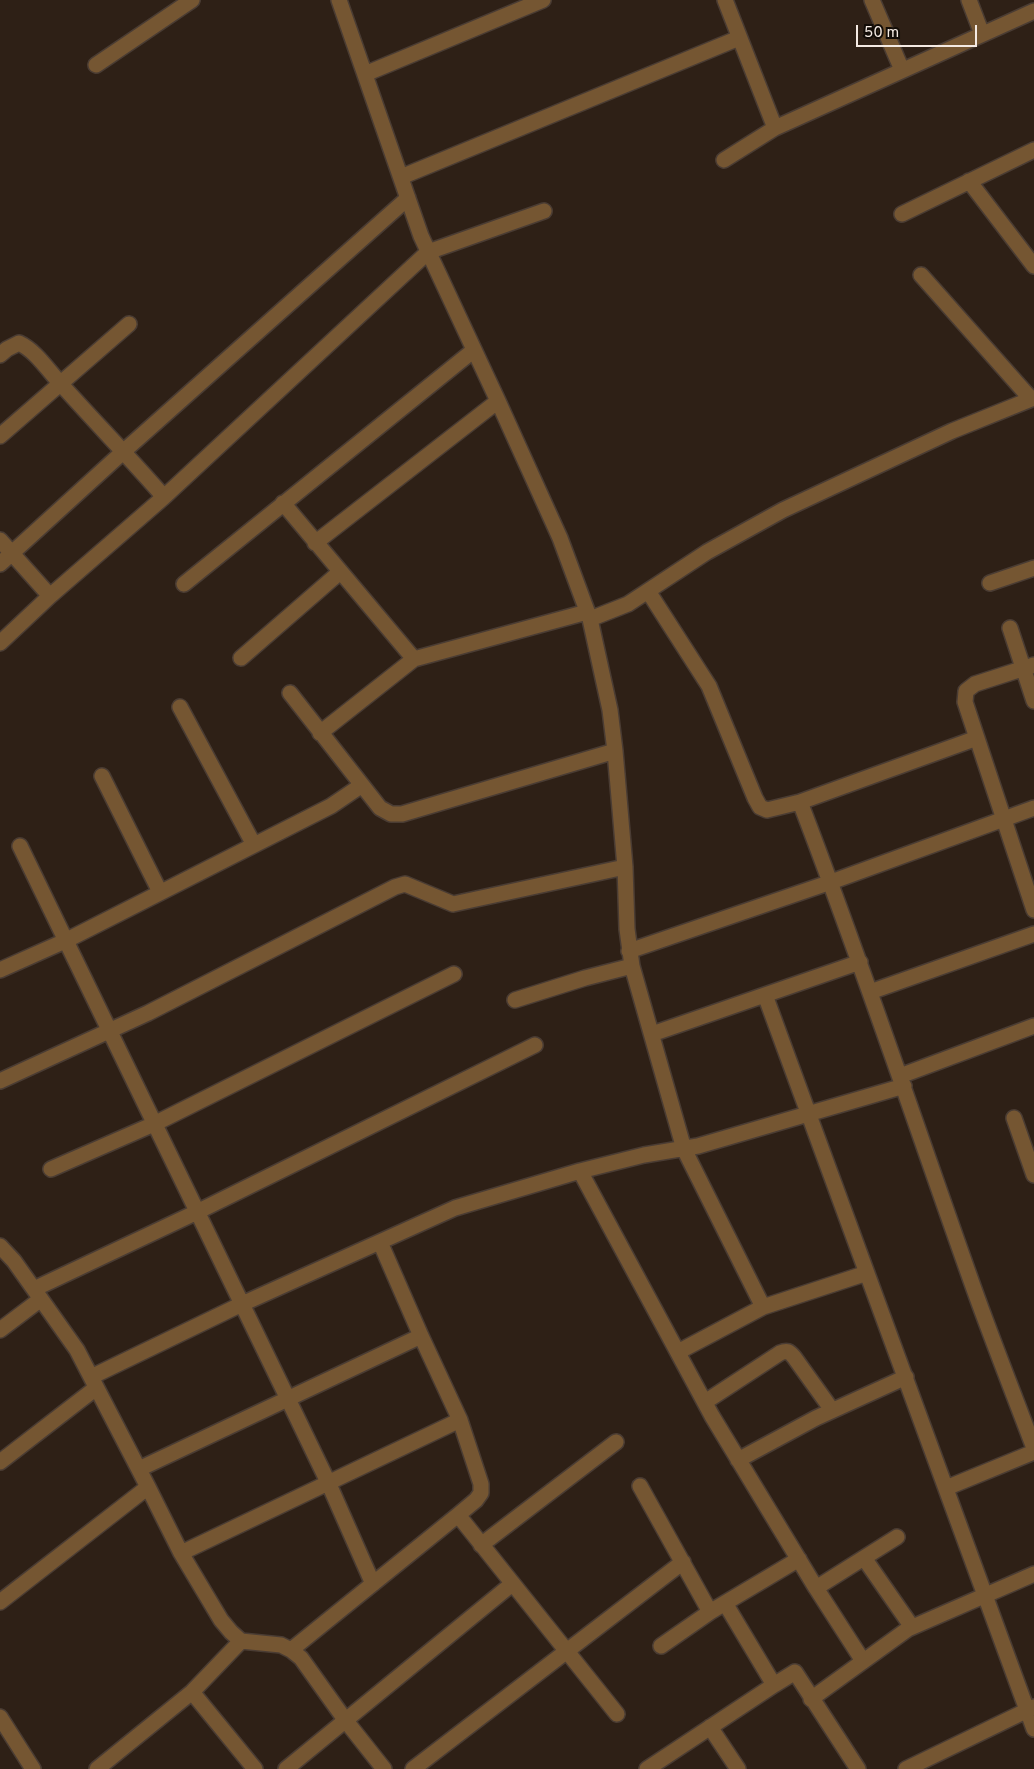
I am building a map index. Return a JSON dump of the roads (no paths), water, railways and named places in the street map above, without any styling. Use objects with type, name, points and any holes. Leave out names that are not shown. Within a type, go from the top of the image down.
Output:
[{"type":"street","points":[[96,65],[190,0]]},
{"type":"street","points":[[339,0],[421,236],[560,538],[589,615],[610,710],[615,751],[625,867],[630,958],[684,1149],[763,1307]]},
{"type":"street","points":[[365,74],[543,0]]},
{"type":"street","points":[[725,0],[775,128]]},
{"type":"street","points":[[872,0],[902,70]]},
{"type":"street","points":[[970,0],[982,34]]},
{"type":"street","points":[[724,160],[775,128],[1034,11]]},
{"type":"street","points":[[401,177],[739,38]]},
{"type":"street","points":[[902,214],[1034,150]]},
{"type":"street","points":[[969,181],[1034,266]]},
{"type":"street","points":[[0,564],[408,198]]},
{"type":"street","points":[[0,642],[164,497],[428,252],[544,211]]},
{"type":"street","points":[[320,734],[414,659],[628,604],[707,552],[783,510],[952,431],[1032,399],[921,275]]},
{"type":"street","points":[[0,436],[129,324]]},
{"type":"street","points":[[0,355],[19,343],[29,348],[164,497]]},
{"type":"street","points":[[184,584],[474,350]]},
{"type":"street","points":[[315,543],[498,401]]},
{"type":"street","points":[[283,503],[414,659]]},
{"type":"street","points":[[0,540],[50,596]]},
{"type":"street","points":[[990,583],[1034,568]]},
{"type":"street","points":[[241,658],[340,572]]},
{"type":"street","points":[[648,591],[709,686],[754,798],[760,807],[767,810],[800,802],[977,738]]},
{"type":"street","points":[[1010,628],[1029,667],[1034,701]]},
{"type":"street","points":[[1029,667],[975,684],[966,691],[965,702],[1034,910]]},
{"type":"street","points":[[290,693],[320,734],[380,808],[391,814],[402,814],[615,751]]},
{"type":"street","points":[[180,707],[254,845]]},
{"type":"street","points":[[102,776],[160,892]]},
{"type":"street","points":[[0,970],[65,941],[331,806],[362,785]]},
{"type":"street","points":[[800,802],[860,962],[974,1291],[1034,1448]]},
{"type":"street","points":[[515,1000],[585,978],[630,958],[1034,808]]},
{"type":"street","points":[[20,846],[328,1482],[373,1584]]},
{"type":"street","points":[[0,1081],[148,1014],[395,887],[405,884],[453,904],[625,867]]},
{"type":"street","points":[[870,992],[1034,934]]},
{"type":"street","points":[[652,1034],[860,962]]},
{"type":"street","points":[[51,1169],[154,1124],[454,974]]},
{"type":"street","points":[[765,995],[985,1594],[1030,1708],[1034,1729]]},
{"type":"street","points":[[0,1462],[94,1383],[242,1304],[455,1208],[580,1171],[644,1155],[698,1146],[809,1114],[902,1081],[1034,1026]]},
{"type":"street","points":[[0,1330],[37,1294],[197,1212],[535,1045]]},
{"type":"street","points":[[1014,1118],[1034,1175]]},
{"type":"street","points":[[580,1171],[738,1460],[863,1661]]},
{"type":"street","points":[[291,1650],[458,1515],[476,1500],[481,1493],[481,1484],[460,1420],[380,1242]]},
{"type":"street","points":[[0,1246],[14,1261],[77,1350],[181,1553],[221,1620],[242,1641],[281,1645],[301,1658],[346,1721],[384,1769]]},
{"type":"street","points":[[678,1352],[763,1307],[868,1273]]},
{"type":"street","points":[[139,1469],[421,1336]]},
{"type":"street","points":[[705,1402],[785,1351],[794,1357],[832,1410]]},
{"type":"street","points":[[738,1460],[832,1410],[906,1377]]},
{"type":"street","points":[[181,1553],[460,1420]]},
{"type":"street","points":[[481,1545],[616,1442]]},
{"type":"street","points":[[946,1488],[1034,1452]]},
{"type":"street","points":[[640,1486],[710,1612]]},
{"type":"street","points":[[0,1602],[148,1487]]},
{"type":"street","points":[[458,1515],[617,1714]]},
{"type":"street","points":[[816,1588],[896,1537]]},
{"type":"street","points":[[864,1558],[912,1627]]},
{"type":"street","points":[[661,1646],[710,1612],[798,1559]]},
{"type":"street","points":[[413,1769],[683,1562]]},
{"type":"street","points":[[811,1699],[912,1627],[1034,1574]]},
{"type":"street","points":[[286,1769],[512,1584]]},
{"type":"street","points":[[725,1603],[774,1685]]},
{"type":"street","points":[[97,1769],[192,1692],[242,1641]]},
{"type":"street","points":[[656,1767],[710,1727],[795,1672],[858,1769]]},
{"type":"street","points":[[192,1692],[255,1769]]},
{"type":"street","points":[[906,1769],[1030,1708]]},
{"type":"street","points":[[0,1717],[33,1769]]},
{"type":"street","points":[[710,1727],[738,1769]]}]
